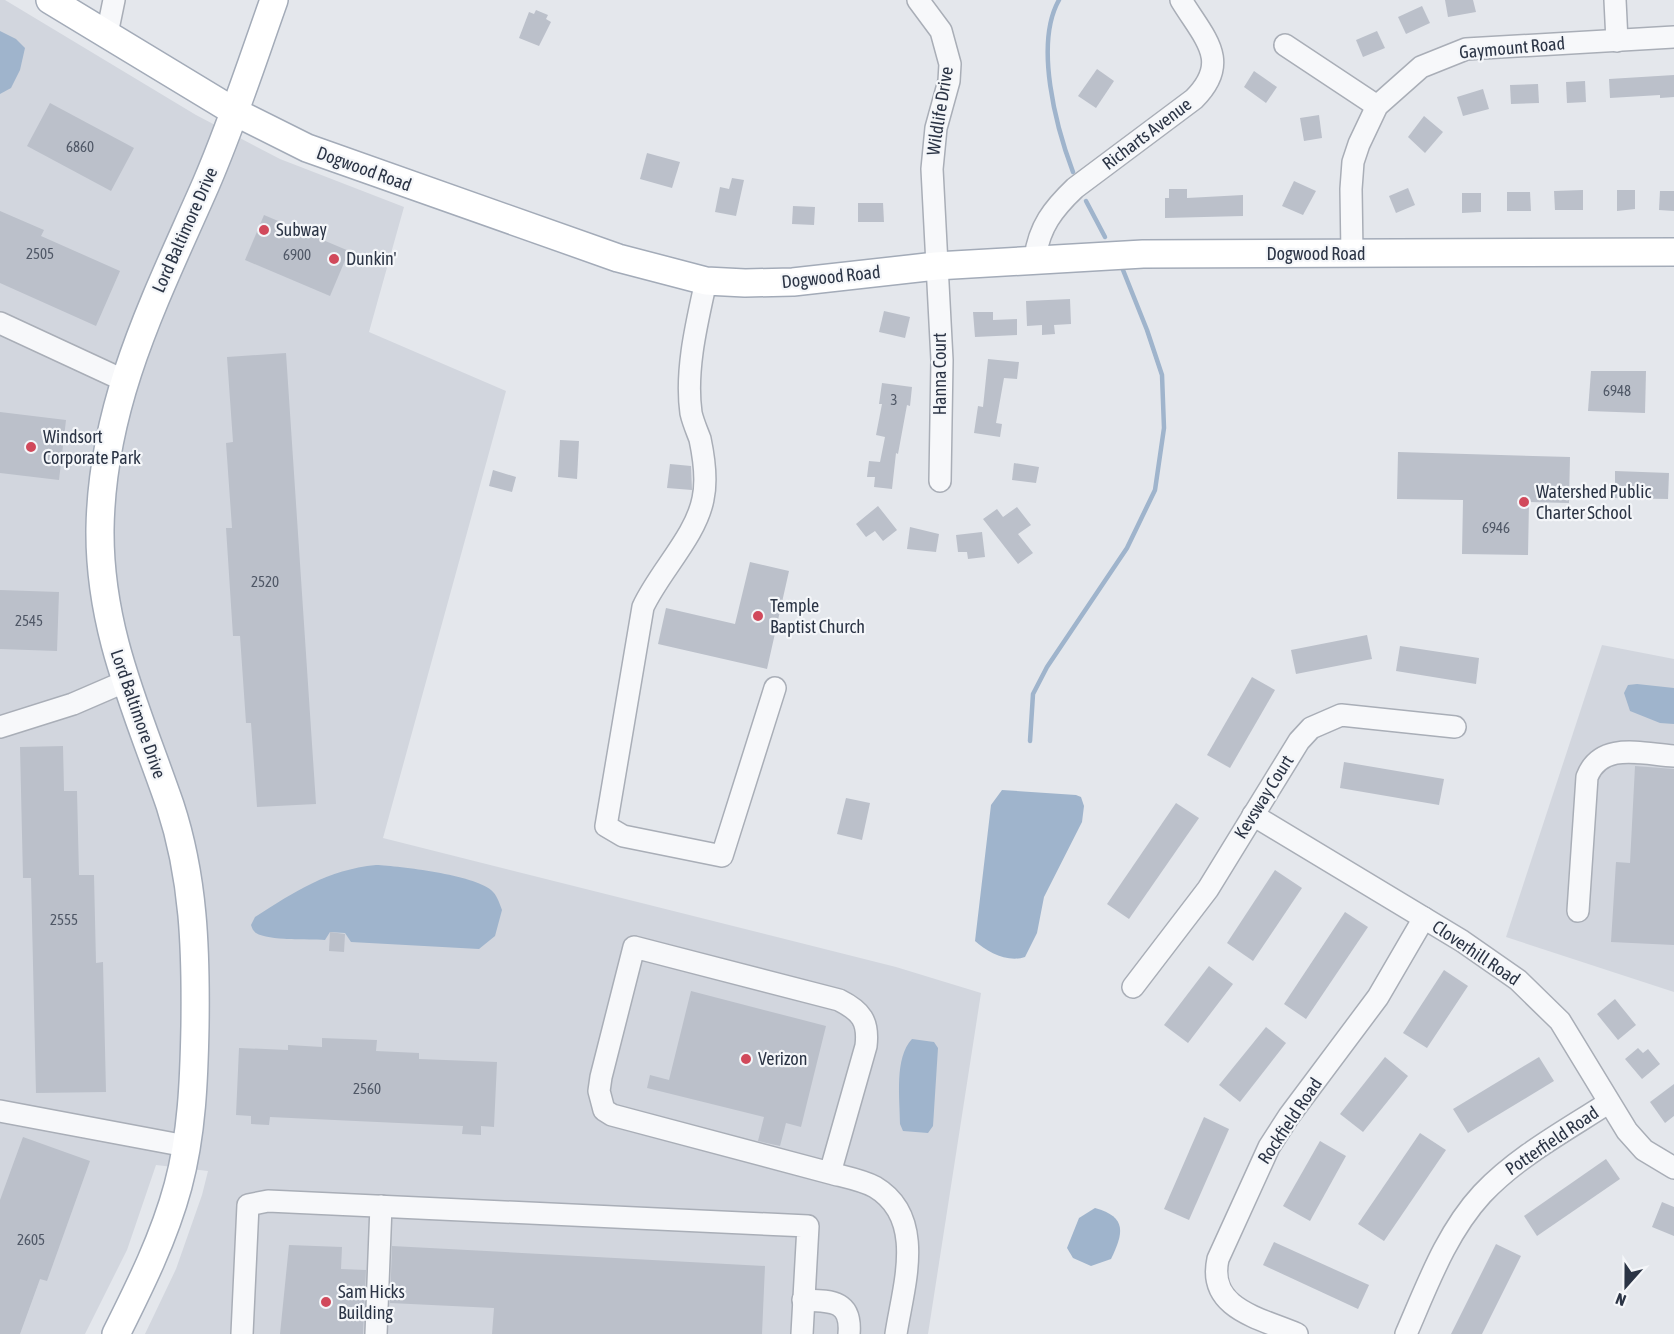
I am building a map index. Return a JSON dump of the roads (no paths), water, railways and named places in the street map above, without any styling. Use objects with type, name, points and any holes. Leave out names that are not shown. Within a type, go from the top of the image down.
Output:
[{"type":"main road","name":"Dogwood Road","points":[[50,0],[235,112],[308,148],[359,169],[618,258],[706,281],[793,282],[936,266],[1035,258],[1143,254],[1674,252]]},
{"type":"main road","name":"Lord Baltimore Drive","points":[[116,1334],[152,1259],[167,1221],[186,1146],[195,1041],[195,937],[192,897],[170,807],[124,682],[104,588],[100,531],[103,477],[123,380],[144,322],[235,112],[274,0]]},
{"type":"street","points":[[107,34],[114,0]]},
{"type":"street","name":"Wildlife Drive","points":[[918,0],[941,31],[950,64],[949,81],[933,148],[936,266]]},
{"type":"street","name":"Richarts Avenue","points":[[1035,258],[1037,237],[1044,223],[1059,204],[1075,188],[1194,99],[1207,86],[1213,74],[1215,62],[1212,50],[1181,0]]},
{"type":"street","points":[[1615,0],[1617,40]]},
{"type":"street","name":"Gaymount Road","points":[[1352,254],[1353,162],[1366,125],[1377,106],[1421,67],[1466,49],[1674,37]]},
{"type":"street","points":[[1285,45],[1377,106]]},
{"type":"street","name":"Hanna Court","points":[[936,266],[942,360],[940,481]]},
{"type":"street","points":[[706,281],[698,320],[690,387],[691,414],[703,460],[703,500],[692,526],[653,585],[643,607],[606,826],[623,836],[722,856],[775,688]]},
{"type":"street","points":[[0,323],[123,380]]},
{"type":"street","points":[[0,727],[73,704],[124,682]]},
{"type":"street","name":"Kevsway Court","points":[[1133,987],[1202,898],[1299,741],[1311,728],[1324,720],[1341,715],[1362,715],[1455,728]]},
{"type":"street","points":[[1578,911],[1587,777],[1591,766],[1600,758],[1612,753],[1674,756]]},
{"type":"street","name":"Cloverhill Road","points":[[1253,815],[1490,959],[1540,1000],[1560,1021],[1608,1103],[1644,1150],[1674,1167]]},
{"type":"street","name":"Rockfield Road","points":[[1297,1334],[1240,1310],[1222,1296],[1215,1275],[1218,1259],[1269,1147],[1289,1116],[1378,997],[1424,918]]},
{"type":"street","points":[[830,1173],[866,1046],[867,1026],[863,1016],[855,1008],[839,1000],[634,947],[601,1077],[599,1092],[604,1110],[612,1115],[830,1173],[874,1187],[895,1206],[903,1220],[908,1252],[896,1334]]},
{"type":"street","name":"Potterfield Road","points":[[1406,1334],[1449,1241],[1482,1195],[1532,1152],[1608,1103]]},
{"type":"street","points":[[0,1111],[186,1146]]},
{"type":"street","points":[[242,1334],[248,1205],[268,1201],[808,1226],[802,1334]]},
{"type":"street","points":[[376,1334],[381,1206]]},
{"type":"street","points":[[804,1300],[828,1301],[839,1305],[850,1320],[849,1334]]},
{"type":"water","points":[[0,31],[16,39],[25,48],[20,70],[11,88],[0,94]]},
{"type":"water","points":[[1628,685],[1674,688],[1674,724],[1660,723],[1630,711],[1624,693]]},
{"type":"water","points":[[1002,790],[1076,795],[1081,797],[1084,806],[1082,822],[1044,897],[1037,933],[1025,957],[1012,959],[985,949],[975,941],[991,805]]},
{"type":"water","points":[[376,865],[436,872],[469,880],[491,890],[502,910],[495,936],[479,949],[351,942],[345,933],[330,932],[325,940],[279,938],[262,936],[256,933],[251,925],[255,917],[312,883],[342,872]]},
{"type":"water","points":[[912,1039],[934,1042],[938,1048],[933,1126],[928,1133],[903,1131],[900,1124],[900,1067],[906,1047]]},
{"type":"water","points":[[1095,1208],[1113,1216],[1118,1222],[1120,1234],[1111,1259],[1091,1266],[1073,1258],[1067,1248],[1079,1218]]},
{"type":"waterway","points":[[1059,0],[1052,18],[1048,39],[1048,62],[1050,86],[1060,132],[1073,172]]},
{"type":"waterway","points":[[1086,201],[1105,237]]},
{"type":"waterway","points":[[1030,741],[1033,694],[1047,667],[1127,548],[1155,490],[1164,428],[1162,375],[1123,270]]},
{"type":"place","name":"Subway","points":[[264,230]]},
{"type":"place","name":"Dunkin'","points":[[334,259]]},
{"type":"place","name":"Windsort Corporate Park","points":[[31,447]]},
{"type":"place","name":"Watershed Public Charter School","points":[[1524,502]]},
{"type":"place","name":"Temple Baptist Church","points":[[758,616]]},
{"type":"place","name":"Verizon","points":[[746,1059]]},
{"type":"place","name":"Sam Hicks Building","points":[[326,1302]]}]
